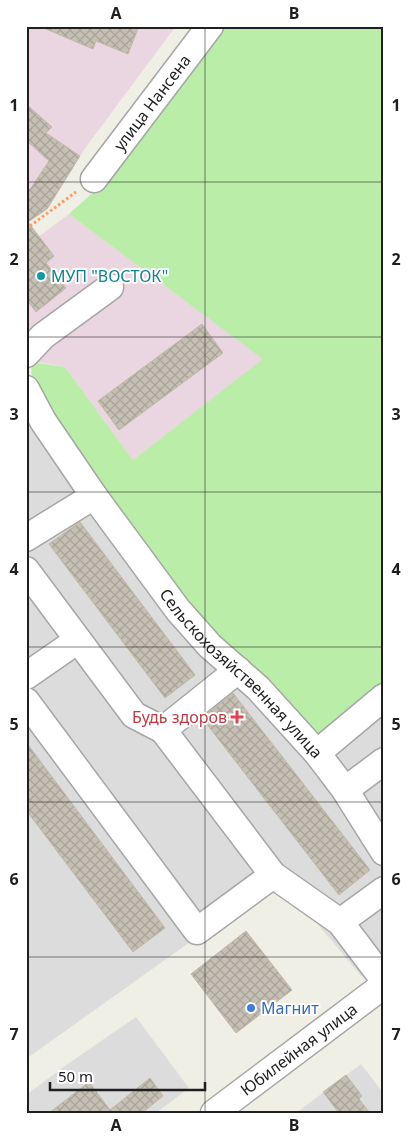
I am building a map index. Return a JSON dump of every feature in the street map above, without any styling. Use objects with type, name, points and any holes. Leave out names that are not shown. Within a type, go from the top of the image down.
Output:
[{"type":"street","name":"улица Нансена","points":[[94,179],[210,26]]},
{"type":"street","points":[[26,354],[42,336],[110,287]]},
{"type":"street","name":"Сельскохозяйственная улица","points":[[26,389],[43,421],[94,496],[178,610],[210,646],[258,688],[317,753],[345,790],[384,852]]},
{"type":"street","points":[[26,538],[94,496]]},
{"type":"street","points":[[26,570],[134,715],[164,730],[273,875],[340,922],[384,980]]},
{"type":"street","points":[[26,676],[78,640]]},
{"type":"street","points":[[164,730],[238,670]]},
{"type":"street","points":[[317,753],[384,697]]},
{"type":"street","points":[[26,701],[197,931],[273,875]]},
{"type":"street","points":[[345,790],[384,761]]},
{"type":"street","points":[[340,922],[384,890]]},
{"type":"street","name":"Юбилейная улица","points":[[214,1113],[384,985]]},
{"type":"path","points":[[26,229],[94,179]]},
{"type":"shaded area","points":[[26,26],[176,26],[86,147],[47,209],[26,223]]},
{"type":"shaded area","points":[[69,214],[264,359],[133,460],[65,367],[26,360],[26,246]]},
{"type":"shaded area","points":[[26,413],[82,494],[26,527]]},
{"type":"shaded area","points":[[92,509],[312,756],[384,864],[384,960],[361,976],[290,891],[263,890],[26,1059],[26,549]]},
{"type":"shaded area","points":[[384,713],[384,840],[331,757]]},
{"type":"shaded area","points":[[136,1017],[189,1088],[156,1113],[26,1113],[26,1095]]},
{"type":"shaded area","points":[[361,1064],[384,1094],[384,1113],[296,1113]]},
{"type":"green space","points":[[218,26],[384,26],[384,686],[317,743],[186,604],[32,383],[31,362],[65,367],[133,460],[263,359],[69,214],[98,188]]},
{"type":"building","points":[[39,26],[139,26],[128,54],[96,41],[93,49]]},
{"type":"building","points":[[26,104],[52,127],[46,133],[80,156],[47,209],[28,222],[54,256],[46,263],[66,288],[36,312],[26,299],[26,192],[31,188],[49,161],[26,140]]},
{"type":"building","points":[[202,324],[223,353],[119,430],[98,401]]},
{"type":"building","points":[[80,522],[195,675],[165,698],[49,544]]},
{"type":"building","points":[[233,693],[370,870],[339,895],[202,718]]},
{"type":"building","points":[[26,742],[165,928],[133,952],[26,810]]},
{"type":"building","points":[[246,931],[292,990],[236,1033],[191,974]]},
{"type":"building","points":[[346,1075],[362,1096],[359,1099],[370,1113],[339,1113],[323,1092]]},
{"type":"building","points":[[150,1078],[163,1096],[142,1113],[49,1113],[89,1082],[110,1110]]},
{"type":"place","name":"МУП \"ВОСТОК\"","points":[[41,276]]},
{"type":"place","name":"Будь здоров","points":[[237,717]]},
{"type":"place","name":"Магнит","points":[[251,1008]]}]
